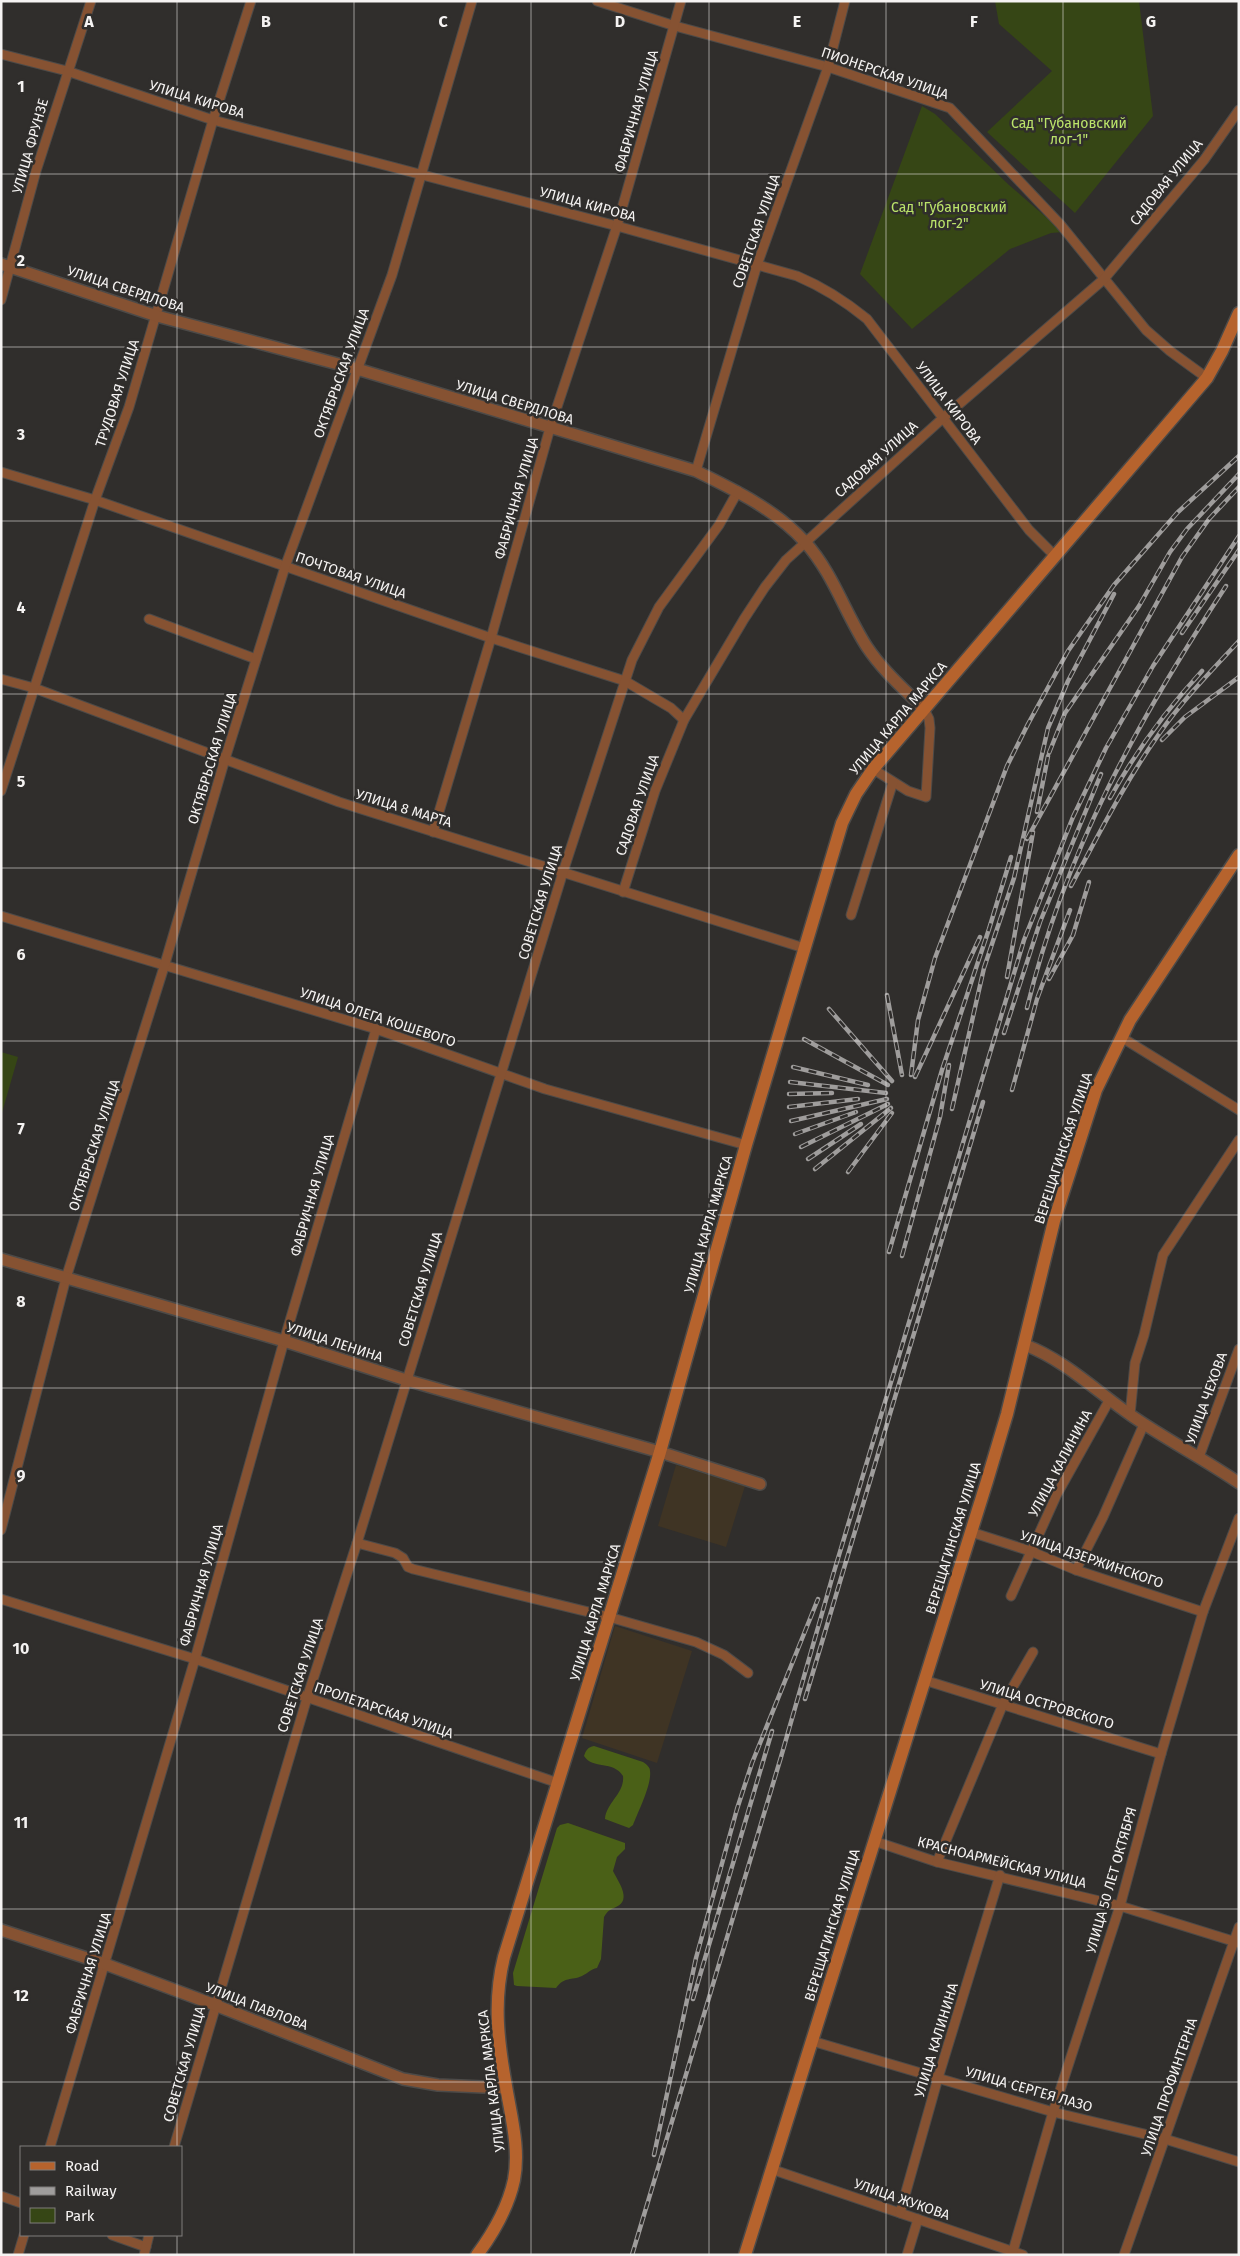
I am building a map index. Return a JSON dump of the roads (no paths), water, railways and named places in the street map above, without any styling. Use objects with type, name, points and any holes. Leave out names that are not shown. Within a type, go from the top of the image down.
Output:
[{"type":"main road","name":"УЛИЦА КАРЛА МАРКСА","points":[[477,2255],[502,2214],[514,2179],[516,2153],[514,2121],[506,2088],[497,2023],[499,1978],[660,1452],[746,1145],[842,823],[856,794],[873,769],[1207,378],[1239,313]]},
{"type":"main road","name":"ВЕРЕЩАГИНСКАЯ УЛИЦА","points":[[745,2255],[1007,1414],[1047,1248],[1072,1162],[1096,1090],[1121,1037],[1140,1003],[1239,855]]},
{"type":"street","name":"УЛИЦА ФРУНЗЕ","points":[[1,300],[6,266],[91,1]]},
{"type":"street","name":"ТРУДОВАЯ УЛИЦА","points":[[1,791],[95,500],[129,407],[250,1]]},
{"type":"street","name":"ОКТЯБРЬСКАЯ УЛИЦА","points":[[1,1530],[66,1278],[164,967],[225,759],[285,567],[392,274],[423,175],[472,1]]},
{"type":"street","name":"ПИОНЕРСКАЯ УЛИЦА","points":[[597,1],[674,26],[828,67],[950,108],[1060,224],[1146,330],[1170,351],[1207,378]]},
{"type":"street","name":"ФАБРИЧНАЯ УЛИЦА","points":[[433,832],[491,638],[550,428],[618,226],[681,1]]},
{"type":"street","name":"СОВЕТСКАЯ УЛИЦА","points":[[696,471],[757,266],[828,67],[845,1]]},
{"type":"street","name":"УЛИЦА КИРОВА","points":[[1,54],[67,71],[213,120],[618,226],[797,276],[818,285],[842,299],[867,319],[889,344],[1029,530],[1055,556]]},
{"type":"street","name":"САДОВАЯ УЛИЦА","points":[[623,892],[654,792],[684,720],[765,587],[786,560],[943,418],[1104,279],[1204,160],[1239,110]]},
{"type":"street","name":"УЛИЦА СВЕРДЛОВА","points":[[6,266],[157,316],[357,369],[696,471],[738,491],[781,521],[805,542],[825,568],[866,645],[878,663],[924,709]]},
{"type":"street","name":"ПОЧТОВАЯ УЛИЦА","points":[[1,472],[95,500],[491,638],[625,681],[664,703],[684,720]]},
{"type":"street","name":"СОВЕТСКАЯ УЛИЦА","points":[[174,2146],[307,1698],[357,1543],[563,872],[632,660],[659,607],[719,525],[738,491]]},
{"type":"street","points":[[149,619],[256,659]]},
{"type":"street","name":"УЛИЦА 8 МАРТА","points":[[1,679],[34,688],[339,802],[804,948]]},
{"type":"street","points":[[873,769],[908,791],[926,797],[930,728],[929,719],[924,709]]},
{"type":"street","points":[[851,915],[893,782]]},
{"type":"street","name":"УЛИЦА ОЛЕГА КОШЕВОГО","points":[[1,916],[164,967],[376,1029],[553,1091],[746,1145]]},
{"type":"street","name":"ФАБРИЧНАЯ УЛИЦА","points":[[50,2146],[195,1659],[284,1342],[376,1029]]},
{"type":"street","points":[[1121,1037],[1239,1110]]},
{"type":"street","points":[[1130,1415],[1135,1384],[1135,1364],[1147,1327],[1160,1263],[1166,1248],[1239,1140]]},
{"type":"street","name":"УЛИЦА ЛЕНИНА","points":[[1,1259],[406,1380],[660,1452],[760,1484]]},
{"type":"street","points":[[1024,1345],[1051,1357],[1130,1415],[1200,1456],[1239,1483]]},
{"type":"street","name":"УЛИЦА ЧЕХОВА","points":[[1200,1456],[1239,1350]]},
{"type":"street","name":"УЛИЦА КАЛИНИНА","points":[[1011,1596],[1057,1494],[1110,1399]]},
{"type":"street","points":[[1076,1570],[1103,1517],[1144,1424]]},
{"type":"street","name":"УЛИЦА 50 ЛЕТ ОКТЯБРЯ","points":[[1013,2251],[1052,2112],[1120,1906],[1161,1754],[1203,1612],[1239,1518]]},
{"type":"street","name":"УЛИЦА ДЗЕРЖИНСКОГО","points":[[971,1532],[1030,1551],[1076,1570],[1203,1612]]},
{"type":"street","points":[[357,1543],[399,1555],[408,1567],[413,1569],[609,1617],[706,1646],[724,1655],[748,1673]]},
{"type":"street","name":"ПРОЛЕТАРСКАЯ УЛИЦА","points":[[1,1599],[195,1659],[558,1783]]},
{"type":"street","points":[[937,1862],[1003,1704],[1033,1652]]},
{"type":"street","name":"УЛИЦА ОСТРОВСКОГО","points":[[924,1680],[1161,1754]]},
{"type":"street","name":"КРАСНОАРМЕЙСКАЯ УЛИЦА","points":[[874,1841],[937,1862],[1120,1906],[1236,1942]]},
{"type":"street","name":"УЛИЦА КАЛИНИНА","points":[[900,2213],[938,2078],[1000,1876]]},
{"type":"street","name":"УЛИЦА ПРОФИНТЕРНА","points":[[1124,2255],[1236,1942],[1239,1927]]},
{"type":"street","name":"УЛИЦА ПАВЛОВА","points":[[1,1930],[105,1964],[403,2079],[438,2085],[506,2088]]},
{"type":"street","name":"УЛИЦА СЕРГЕЯ ЛАЗО","points":[[812,2041],[1052,2112],[1165,2139],[1239,2162]]},
{"type":"street","name":"УЛИЦА ЖУКОВА","points":[[772,2169],[1023,2255]]},
{"type":"street","points":[[1,2196],[20,2202]]},
{"type":"street","points":[[907,2255],[918,2219]]},
{"type":"street","points":[[18,2255],[24,2236]]},
{"type":"street","points":[[114,2236],[145,2251],[149,2236]]},
{"type":"railway","points":[[911,1075],[918,1020],[935,958],[1007,766],[1028,724],[1068,651],[1114,585],[1178,512],[1239,456]]},
{"type":"railway","points":[[1049,753],[1065,713],[1139,606],[1170,552],[1187,529],[1239,474]]},
{"type":"railway","points":[[1027,839],[1182,557],[1209,519],[1239,487]]},
{"type":"railway","points":[[632,2255],[781,1757],[833,1575],[1024,940],[1073,817],[1106,748],[1153,666],[1239,536]]},
{"type":"railway","points":[[1182,633],[1239,550]]},
{"type":"railway","points":[[1027,1008],[1043,950],[1083,841],[1134,737],[1163,686],[1226,586]]},
{"type":"railway","points":[[952,1109],[984,968],[1014,878],[1048,728],[1068,681],[1114,594]]},
{"type":"railway","points":[[1071,886],[1124,789],[1159,734],[1187,698],[1239,641]]},
{"type":"railway","points":[[1110,798],[1152,731],[1202,671]]},
{"type":"railway","points":[[1162,740],[1185,717],[1239,677]]},
{"type":"railway","points":[[1037,812],[1048,756]]},
{"type":"railway","points":[[1004,1033],[1040,922],[1101,774]]},
{"type":"railway","points":[[1007,977],[1033,832]]},
{"type":"railway","points":[[889,1252],[942,1070],[1011,857]]},
{"type":"railway","points":[[1049,979],[1073,935],[1089,882]]},
{"type":"railway","points":[[1012,1090],[1037,999],[1070,910]]},
{"type":"railway","points":[[915,1077],[980,937]]},
{"type":"railway","points":[[887,995],[902,1075]]},
{"type":"railway","points":[[829,1009],[892,1081]]},
{"type":"railway","points":[[804,1039],[888,1085]]},
{"type":"railway","points":[[902,1256],[940,1117],[949,1065]]},
{"type":"railway","points":[[793,1067],[868,1085]]},
{"type":"railway","points":[[790,1082],[886,1093]]},
{"type":"railway","points":[[789,1094],[832,1093]]},
{"type":"railway","points":[[789,1107],[858,1099]]},
{"type":"railway","points":[[791,1121],[887,1099]]},
{"type":"railway","points":[[805,1699],[983,1102]]},
{"type":"railway","points":[[801,1147],[888,1104]]},
{"type":"railway","points":[[815,1169],[891,1108]]},
{"type":"railway","points":[[795,1134],[856,1112]]},
{"type":"railway","points":[[848,1172],[892,1113]]},
{"type":"railway","points":[[808,1159],[861,1124]]},
{"type":"railway","points":[[654,2155],[696,1958],[737,1809],[752,1763],[818,1599]]},
{"type":"railway","points":[[693,1999],[772,1731]]},
{"type":"park label","name":"Сад \"Губановский лог-1\"","points":[[1069,132]]},
{"type":"park label","name":"Сад \"Губановский лог-2\"","points":[[949,216]]}]
